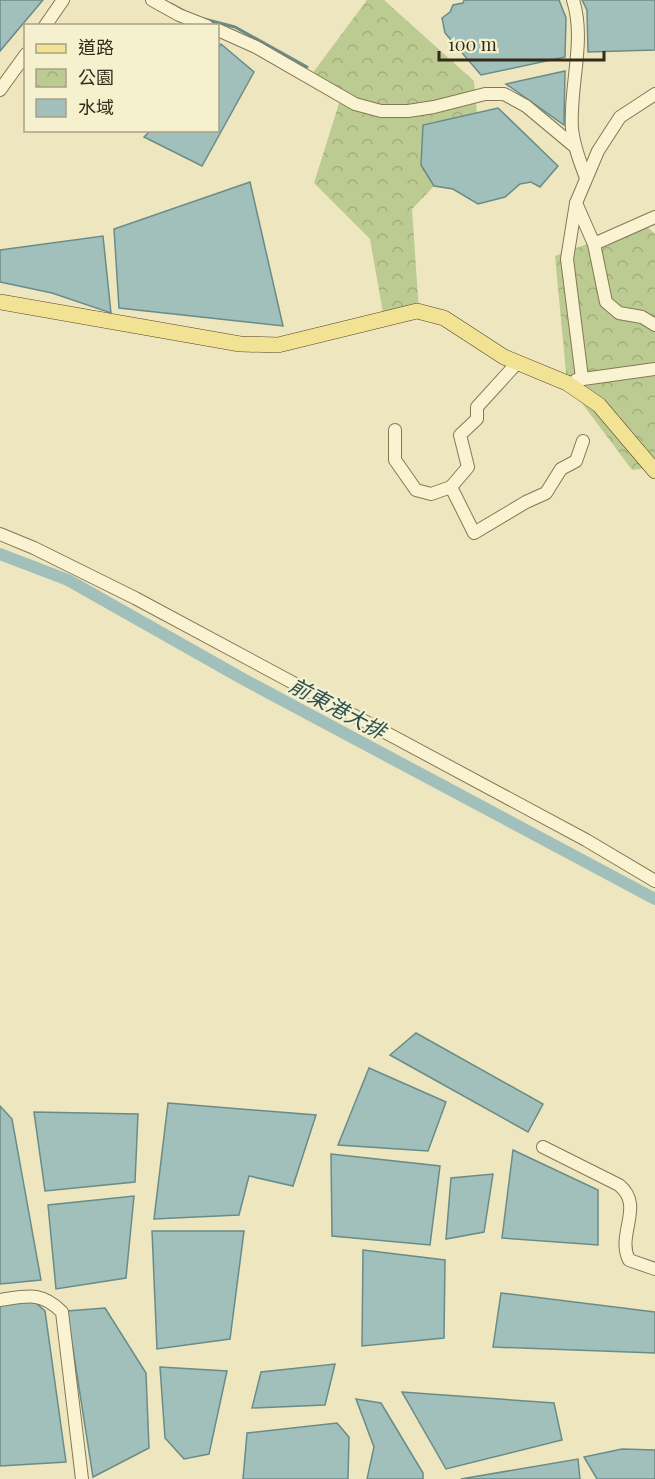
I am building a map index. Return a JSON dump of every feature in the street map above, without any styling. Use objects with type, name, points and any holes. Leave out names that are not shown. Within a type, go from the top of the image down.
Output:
[{"type":"main road","points":[[0,302],[240,344],[278,345],[417,311],[444,318],[504,357],[567,383],[599,405],[655,471]]},
{"type":"street","points":[[46,24],[63,0]]},
{"type":"street","points":[[152,0],[202,24]]},
{"type":"street","points":[[573,0],[577,12],[577,46],[572,127],[574,146],[586,178]]},
{"type":"street","points":[[219,30],[256,47],[355,104],[381,111],[408,111],[485,94],[504,94],[526,106],[574,146]]},
{"type":"street","points":[[0,90],[24,57]]},
{"type":"street","points":[[582,378],[567,259],[576,203],[598,151],[620,117],[655,94]]},
{"type":"street","points":[[576,203],[594,244],[606,302],[619,313],[642,317],[655,325]]},
{"type":"street","points":[[594,244],[655,217]]},
{"type":"street","points":[[395,430],[395,460],[416,490],[430,494],[451,487],[468,467],[460,435],[477,419],[477,407],[518,362]]},
{"type":"street","points":[[567,383],[582,378],[655,369]]},
{"type":"street","points":[[451,487],[474,533],[526,502],[546,493],[561,469],[576,460],[583,441]]},
{"type":"street","points":[[0,534],[34,548],[135,598],[575,835],[655,881]]},
{"type":"street","points":[[543,1147],[625,1190],[630,1197],[631,1206],[625,1251],[629,1260],[655,1269]]},
{"type":"street","points":[[0,1300],[28,1296],[50,1300],[62,1312],[82,1479]]},
{"type":"green space","points":[[367,0],[384,0],[474,81],[477,113],[423,125],[421,165],[434,186],[412,209],[419,312],[383,313],[370,239],[314,183],[341,97],[309,78]]},
{"type":"green space","points":[[643,223],[655,234],[655,467],[632,470],[567,383],[555,256]]},
{"type":"water","points":[[0,0],[43,0],[0,51]]},
{"type":"water","points":[[464,0],[559,0],[566,18],[565,57],[481,75],[445,33],[442,18],[450,12],[453,5],[463,3]]},
{"type":"water","points":[[582,0],[655,0],[655,50],[588,52],[587,10]]},
{"type":"water","points":[[221,44],[254,72],[202,166],[144,137],[149,132],[219,132],[219,47]]},
{"type":"water","points":[[565,71],[564,125],[506,84]]},
{"type":"water","points":[[498,108],[558,166],[540,187],[531,182],[520,184],[505,197],[478,204],[453,189],[434,186],[421,165],[423,125]]},
{"type":"water","points":[[250,182],[283,326],[119,308],[114,229]]},
{"type":"water","points":[[103,236],[111,313],[52,293],[0,282],[0,250]]},
{"type":"water","points":[[416,1033],[543,1104],[528,1132],[390,1055]]},
{"type":"water","points":[[369,1068],[446,1102],[428,1151],[338,1145]]},
{"type":"water","points":[[168,1103],[316,1115],[293,1186],[249,1176],[239,1215],[154,1219]]},
{"type":"water","points":[[0,1106],[12,1119],[41,1280],[0,1284]]},
{"type":"water","points":[[34,1112],[138,1114],[135,1182],[45,1191]]},
{"type":"water","points":[[513,1150],[598,1190],[598,1245],[502,1238]]},
{"type":"water","points":[[331,1154],[440,1166],[430,1245],[332,1236]]},
{"type":"water","points":[[493,1174],[484,1232],[446,1239],[451,1178]]},
{"type":"water","points":[[134,1196],[126,1278],[56,1289],[48,1205]]},
{"type":"water","points":[[152,1231],[244,1231],[230,1339],[157,1349]]},
{"type":"water","points":[[363,1250],[445,1260],[444,1338],[362,1346]]},
{"type":"water","points":[[501,1293],[655,1312],[655,1353],[493,1347]]},
{"type":"water","points":[[28,1296],[45,1311],[66,1462],[0,1466],[0,1304]]},
{"type":"water","points":[[105,1308],[146,1373],[149,1448],[93,1477],[67,1311]]},
{"type":"water","points":[[335,1364],[325,1405],[252,1408],[261,1372]]},
{"type":"water","points":[[160,1367],[227,1371],[209,1454],[184,1459],[165,1438]]},
{"type":"water","points":[[402,1392],[554,1403],[562,1440],[446,1469]]},
{"type":"water","points":[[356,1399],[381,1403],[423,1473],[423,1479],[367,1479],[374,1447]]},
{"type":"water","points":[[337,1423],[349,1437],[348,1479],[243,1479],[247,1433]]},
{"type":"water","points":[[622,1449],[655,1450],[655,1479],[597,1479],[584,1457]]},
{"type":"water","points":[[578,1459],[580,1479],[461,1479]]},
{"type":"waterway","points":[[171,4],[184,11]]},
{"type":"waterway","points":[[204,19],[235,27],[307,67]]},
{"type":"waterway","name":"前東港大排","points":[[0,554],[68,580],[243,679],[655,899]]}]
